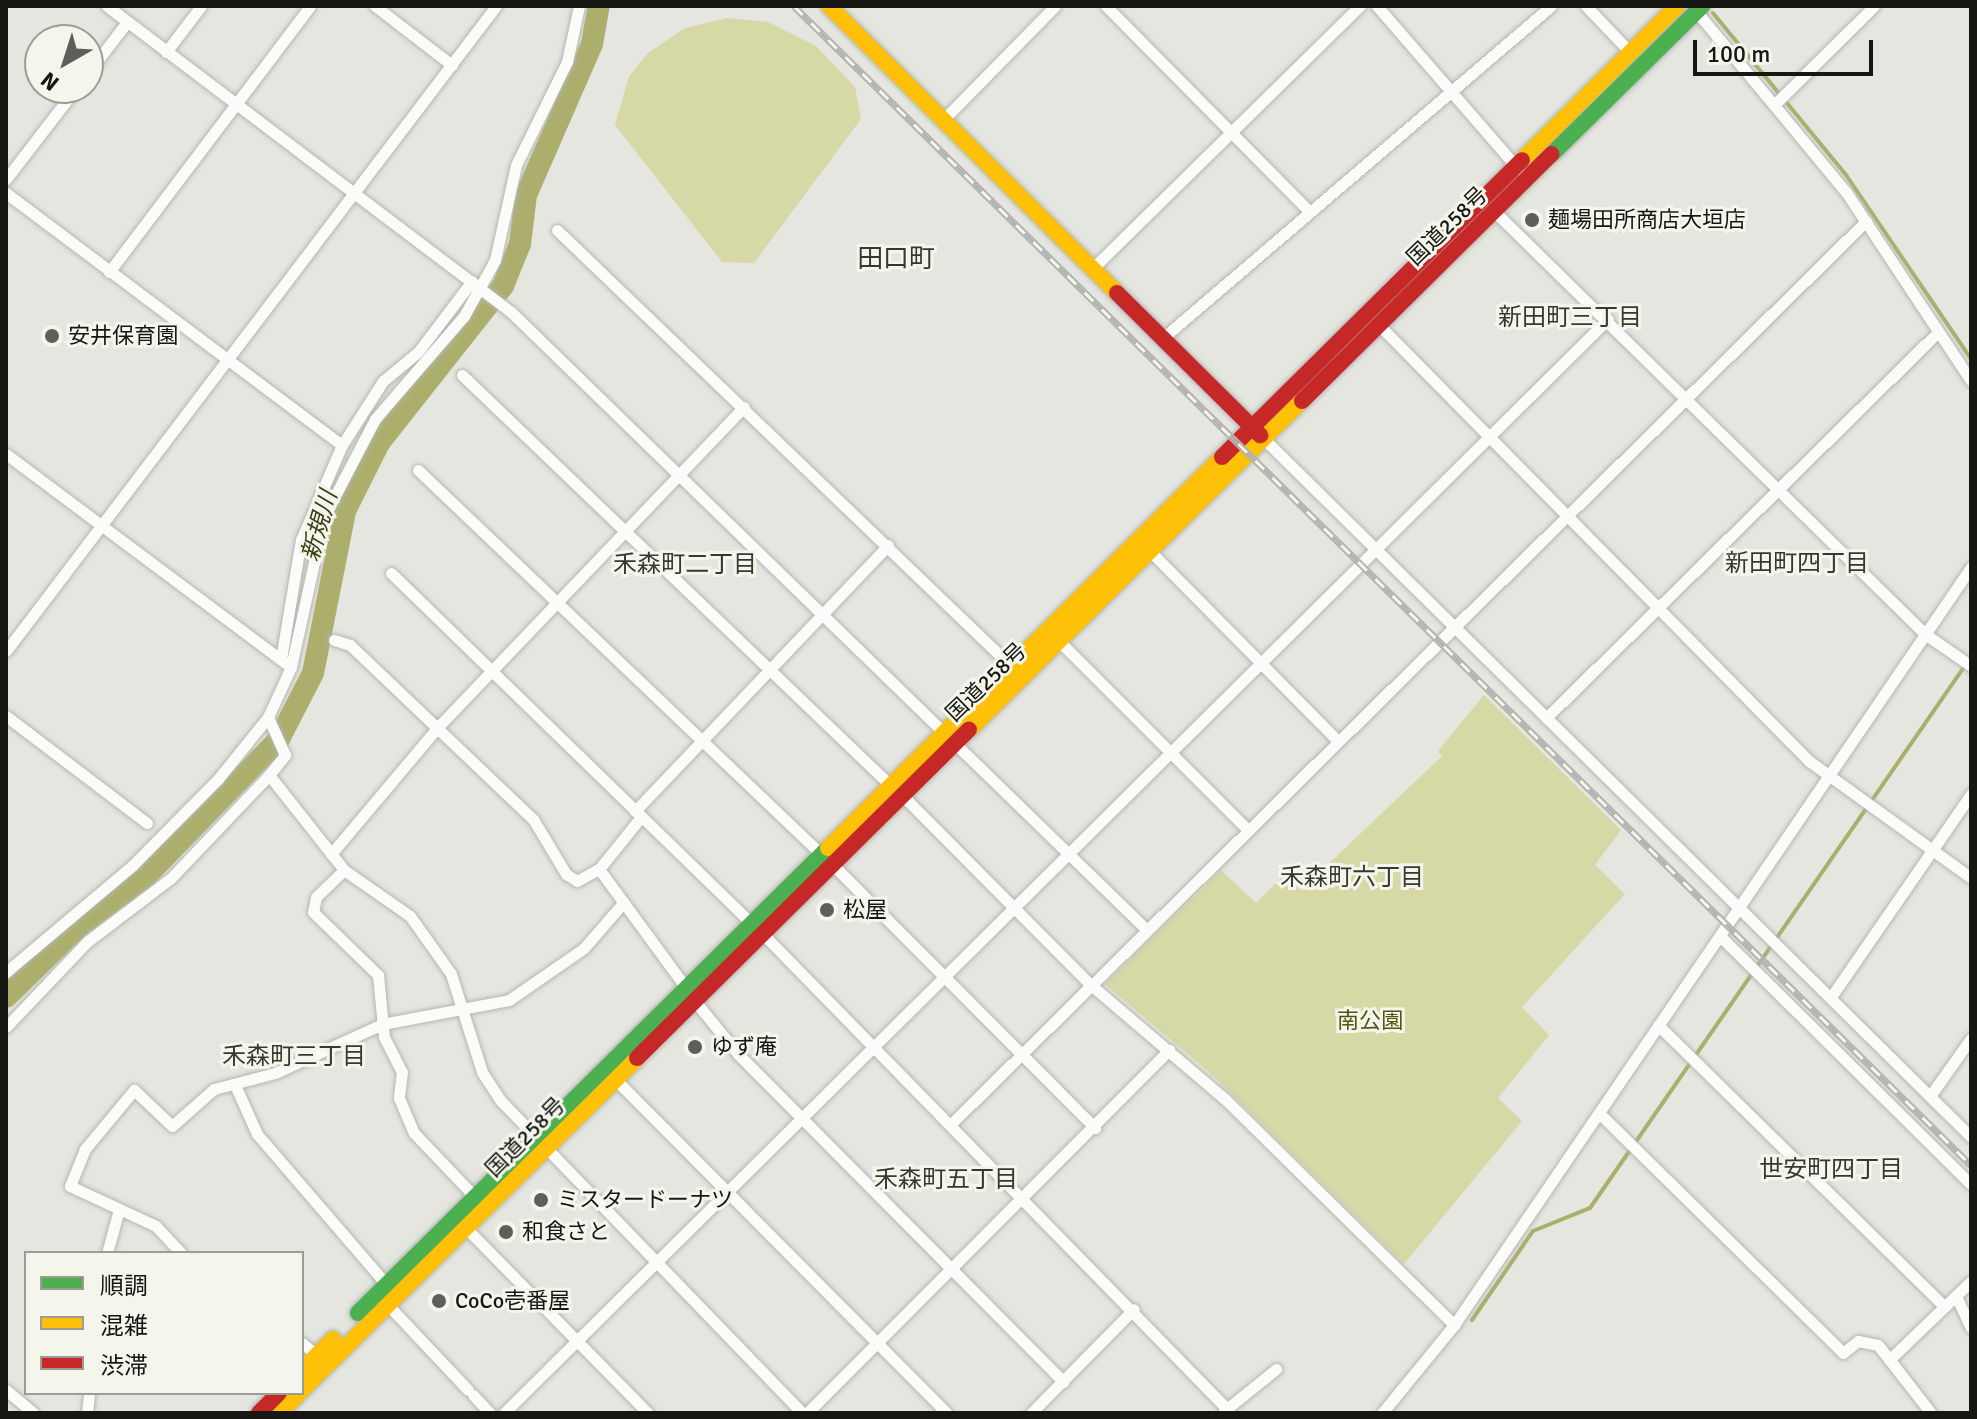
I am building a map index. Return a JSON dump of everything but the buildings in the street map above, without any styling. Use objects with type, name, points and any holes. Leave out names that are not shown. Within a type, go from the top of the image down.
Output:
[{"type":"main road","points":[[829,6],[1095,266],[1252,423],[1264,439]]},
{"type":"main road","name":"国道258号","points":[[826,859],[889,784],[1059,641],[1494,211],[1520,172],[1630,52],[1677,6]]},
{"type":"main road","name":"国道258号","points":[[304,1368],[532,1137],[690,994],[826,859],[903,796],[1010,665],[1252,423],[1699,9]]},
{"type":"main road","name":"国道258号","points":[[304,1389],[615,1079],[690,994]]},
{"type":"main road","points":[[259,1413],[277,1395]]},
{"type":"main road","name":"国道258号","points":[[280,1413],[298,1395]]},
{"type":"street","points":[[166,52],[201,6]]},
{"type":"street","points":[[109,272],[310,6]]},
{"type":"street","points":[[375,6],[452,65]]},
{"type":"street","points":[[6,651],[496,6]]},
{"type":"street","points":[[6,972],[133,865],[269,718],[291,667],[324,517],[354,457],[479,286],[503,234],[516,165],[567,62],[579,6]]},
{"type":"street","points":[[944,119],[1055,6]]},
{"type":"street","points":[[1106,6],[1309,211]]},
{"type":"street","points":[[1095,266],[1360,6]]},
{"type":"street","points":[[1377,6],[1453,90],[1520,172]]},
{"type":"street","points":[[1164,337],[1551,6]]},
{"type":"street","points":[[1586,6],[1630,52]]},
{"type":"street","points":[[1777,102],[1874,6]]},
{"type":"street","points":[[113,8],[166,52],[506,308],[952,734],[1147,930]]},
{"type":"street","points":[[1699,9],[1777,102],[1866,221],[1971,381]]},
{"type":"street","points":[[104,52],[127,22]]},
{"type":"street","points":[[6,179],[64,104]]},
{"type":"street","points":[[6,193],[342,445]]},
{"type":"street","points":[[1494,211],[1688,395],[1925,634],[1971,666]]},
{"type":"street","points":[[952,1123],[1866,221]]},
{"type":"street","points":[[557,230],[1010,665]]},
{"type":"street","points":[[281,659],[301,540],[342,445],[383,381],[418,352],[479,286]]},
{"type":"street","points":[[504,1413],[1608,319]]},
{"type":"street","points":[[1378,324],[1827,777],[1971,878]]},
{"type":"street","points":[[1546,718],[1938,332]]},
{"type":"street","points":[[462,375],[889,784]]},
{"type":"street","points":[[331,854],[437,728],[744,407]]},
{"type":"street","points":[[1264,439],[1453,629],[1740,907],[1971,1137]]},
{"type":"street","points":[[6,454],[291,667]]},
{"type":"street","points":[[418,470],[703,739],[1095,1128]]},
{"type":"street","points":[[334,640],[350,645],[533,819],[566,874],[577,881],[599,869],[638,814],[703,739],[888,545]]},
{"type":"street","points":[[1150,551],[1338,741]]},
{"type":"street","points":[[1382,1413],[1454,1325],[1971,567]]},
{"type":"street","points":[[391,573],[756,928],[1026,1197],[1134,1309],[1224,1411],[1276,1369]]},
{"type":"street","points":[[1059,641],[1248,830]]},
{"type":"street","points":[[6,716],[147,823]]},
{"type":"street","points":[[6,1027],[88,941],[171,878],[269,775],[285,755],[280,751],[269,718]]},
{"type":"street","points":[[269,775],[344,870],[410,916],[451,974],[459,1009],[482,1072],[532,1137],[804,1413],[952,1272],[1169,1050]]},
{"type":"street","points":[[1831,997],[1971,794]]},
{"type":"street","points":[[903,796],[1092,986],[1169,1050],[1454,1325]]},
{"type":"street","points":[[599,869],[690,994],[802,1119],[1064,1382]]},
{"type":"street","points":[[344,870],[316,897],[313,912],[378,975],[382,1024],[402,1072],[399,1098],[414,1133],[474,1196]]},
{"type":"street","points":[[179,1251],[156,1226],[118,1213],[70,1186],[85,1149],[134,1090],[172,1126],[214,1089],[235,1085],[382,1024],[509,1000],[541,984],[623,903]]},
{"type":"street","points":[[1720,936],[1971,1184]]},
{"type":"street","points":[[1658,1025],[1944,1306]]},
{"type":"street","points":[[1930,1096],[1971,1038]]},
{"type":"street","points":[[615,1079],[947,1413]]},
{"type":"street","points":[[235,1085],[257,1134],[387,1285]]},
{"type":"street","points":[[1599,1113],[1843,1353],[1868,1339],[1931,1413]]},
{"type":"street","points":[[108,1251],[118,1213]]},
{"type":"street","points":[[465,1227],[648,1413]]},
{"type":"street","points":[[1889,1360],[1971,1281]]},
{"type":"street","points":[[1956,1296],[1971,1328]]},
{"type":"street","points":[[387,1304],[490,1413]]},
{"type":"street","points":[[1031,1413],[1134,1309]]},
{"type":"street","points":[[304,1345],[317,1355]]},
{"type":"street","points":[[6,1390],[33,1413]]},
{"type":"green space","points":[[728,18],[768,22],[816,46],[855,87],[861,119],[754,263],[722,262],[615,125],[629,76],[648,53],[685,28]]},
{"type":"green space","name":"南公園","points":[[1484,695],[1621,830],[1595,865],[1625,894],[1522,1007],[1549,1035],[1498,1098],[1522,1121],[1404,1264],[1209,1072],[1105,984],[1221,870],[1256,903],[1283,876],[1301,890],[1442,756],[1438,751]]},
{"type":"waterway","name":"新規川","points":[[6,997],[78,927],[146,876],[279,739],[313,673],[345,511],[379,443],[503,286],[520,244],[526,195],[592,44],[599,6]]},
{"type":"waterway","points":[[1713,13],[1846,175],[1971,359]]},
{"type":"waterway","points":[[1472,1320],[1533,1231],[1590,1208],[1971,657]]},
{"type":"railway","points":[[794,6],[1971,1165]]},
{"type":"traffic: fast","points":[[1552,154],[1702,6]]},
{"type":"traffic: fast","points":[[358,1313],[828,848]]},
{"type":"traffic: slow","points":[[829,6],[1117,293]]},
{"type":"traffic: slow","points":[[1522,160],[1677,6]]},
{"type":"traffic: slow","points":[[969,730],[1302,401]]},
{"type":"traffic: slow","points":[[828,848],[1222,457]]},
{"type":"traffic: slow","points":[[304,1388],[637,1058]]},
{"type":"traffic: slow","points":[[304,1368],[333,1339]]},
{"type":"traffic: slow","points":[[280,1413],[297,1395]]},
{"type":"traffic: jam","points":[[1302,401],[1552,154]]},
{"type":"traffic: jam","points":[[1222,457],[1522,160]]},
{"type":"traffic: jam","points":[[1117,293],[1260,435]]},
{"type":"traffic: jam","points":[[637,1058],[969,730]]},
{"type":"traffic: jam","points":[[259,1413],[277,1395]]},
{"type":"place","name":"麺場田所商店大垣店","points":[[1532,220]]},
{"type":"place","name":"安井保育園","points":[[52,336]]},
{"type":"place","name":"松屋","points":[[827,910]]},
{"type":"place","name":"ゆず庵","points":[[695,1047]]},
{"type":"place","name":"ミスタードーナツ","points":[[541,1200]]},
{"type":"place","name":"和食さと","points":[[506,1232]]},
{"type":"place","name":"CoCo壱番屋","points":[[439,1301]]},
{"type":"district","name":"田口町","points":[[896,260]]},
{"type":"district","name":"新田町三丁目","points":[[1570,318]]},
{"type":"district","name":"新田町四丁目","points":[[1797,564]]},
{"type":"district","name":"禾森町二丁目","points":[[685,565]]},
{"type":"district","name":"禾森町六丁目","points":[[1352,878]]},
{"type":"district","name":"禾森町三丁目","points":[[294,1057]]},
{"type":"district","name":"世安町四丁目","points":[[1831,1170]]},
{"type":"district","name":"禾森町五丁目","points":[[946,1180]]}]
